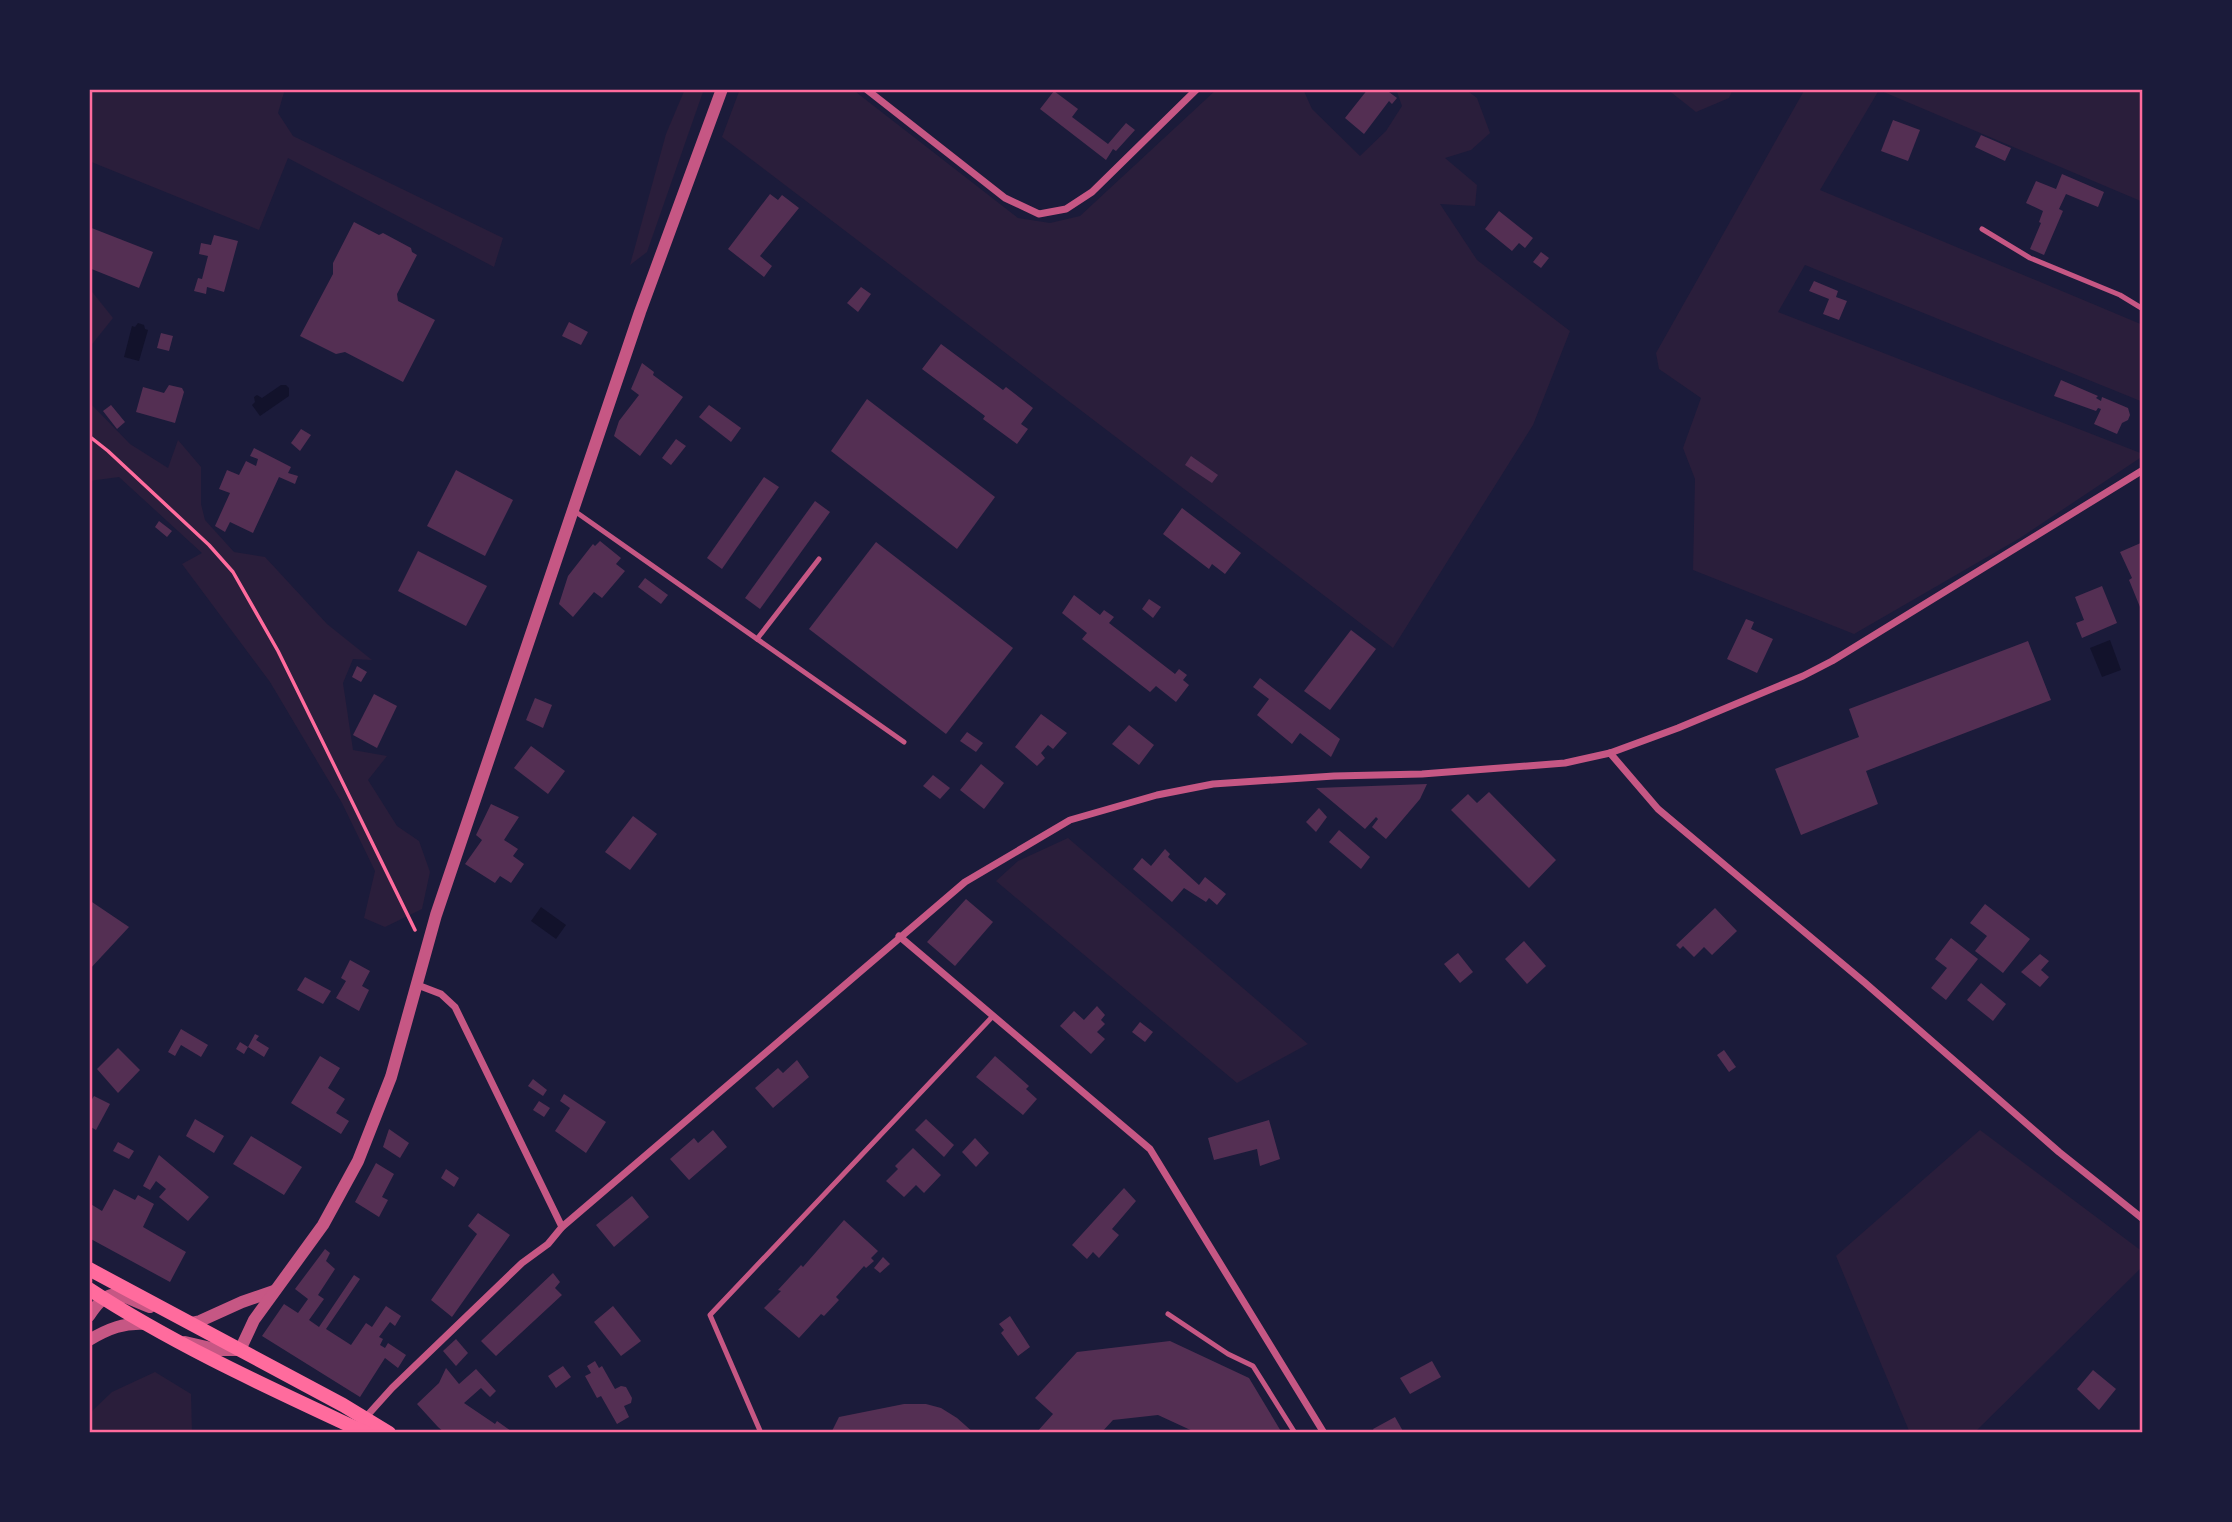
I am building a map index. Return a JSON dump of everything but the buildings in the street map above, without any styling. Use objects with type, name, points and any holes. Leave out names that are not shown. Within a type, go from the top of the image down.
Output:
[{"type":"main road","points":[[89,1269],[240,1350],[366,1425]]},
{"type":"main road","points":[[89,1289],[147,1324],[256,1381],[389,1433]]},
{"type":"street","points":[[175,1339],[220,1350],[240,1350],[254,1320],[323,1225],[358,1161],[391,1077],[425,950],[573,510],[640,313],[722,89]]},
{"type":"street","points":[[866,89],[1005,198],[1039,214],[1066,209],[1092,192],[1197,89]]},
{"type":"street","points":[[366,1425],[392,1388],[522,1263],[548,1244],[562,1227],[813,1014],[899,936],[965,882],[1070,820],[1157,795],[1213,784],[1436,773],[1565,763],[1610,753],[1678,728],[1803,676],[1832,661],[2143,470]]},
{"type":"street","points":[[1610,753],[1658,809],[1864,982],[2059,1152],[2143,1219]]},
{"type":"street","points":[[899,936],[1150,1149],[1324,1433]]},
{"type":"street","points":[[415,984],[441,994],[455,1007],[562,1227]]},
{"type":"street","points":[[89,1316],[102,1297],[117,1295],[191,1323],[274,1291]]},
{"type":"street","points":[[89,1340],[115,1326],[147,1324]]},
{"type":"lane","points":[[1982,229],[2030,258],[2120,295],[2143,309]]},
{"type":"lane","points":[[573,510],[905,742]]},
{"type":"lane","points":[[757,639],[820,559]]},
{"type":"lane","points":[[761,1433],[710,1315],[993,1016]]},
{"type":"lane","points":[[1168,1314],[1228,1354],[1253,1366],[1295,1433]]},
{"type":"path","points":[[89,436],[209,545],[233,572],[278,652],[425,950]]},
{"type":"shaded area","points":[[89,89],[285,89],[278,113],[293,136],[503,238],[494,267],[288,158],[259,230],[89,161]]},
{"type":"shaded area","points":[[685,89],[704,89],[647,252],[630,265],[666,134]]},
{"type":"shaded area","points":[[740,89],[852,89],[1018,218],[1050,223],[1080,216],[1217,89],[1303,89],[1312,109],[1360,156],[1386,131],[1402,106],[1396,89],[1465,89],[1477,98],[1490,133],[1471,150],[1445,158],[1477,185],[1475,206],[1440,204],[1477,260],[1570,331],[1533,425],[1393,648],[722,137]]},
{"type":"shaded area","points":[[1667,89],[1733,89],[1729,98],[1696,112]]},
{"type":"shaded area","points":[[1805,89],[2143,89],[2143,202],[1879,90],[1820,190],[2143,325],[2143,402],[1805,265],[1778,312],[2143,454],[2020,538],[1854,634],[1693,570],[1695,479],[1683,448],[1701,398],[1659,369],[1656,353]]},
{"type":"shaded area","points":[[89,288],[113,318],[89,348]]},
{"type":"shaded area","points":[[138,323],[148,330],[139,361],[124,357],[132,326],[135,327]]},
{"type":"shaded area","points":[[281,385],[289,388],[289,396],[260,416],[252,405],[255,402],[254,397],[257,395],[262,398]]},
{"type":"shaded area","points":[[89,402],[130,444],[168,468],[178,440],[201,467],[201,504],[205,520],[234,552],[265,557],[327,624],[372,660],[353,659],[343,683],[353,750],[387,756],[368,780],[397,826],[419,841],[430,872],[422,909],[385,927],[364,918],[375,871],[342,803],[270,682],[182,564],[202,553],[119,477],[89,481]]},
{"type":"shaded area","points":[[2110,640],[2121,670],[2102,677],[2090,648]]},
{"type":"shaded area","points":[[1068,838],[1308,1044],[1237,1083],[996,881],[1018,861]]},
{"type":"shaded area","points":[[541,907],[566,925],[556,939],[531,921]]},
{"type":"shaded area","points":[[1980,1130],[2143,1252],[2143,1266],[1977,1430],[1961,1433],[1910,1433],[1836,1256]]},
{"type":"shaded area","points":[[155,1372],[191,1394],[192,1433],[89,1433],[89,1414],[112,1392]]}]
